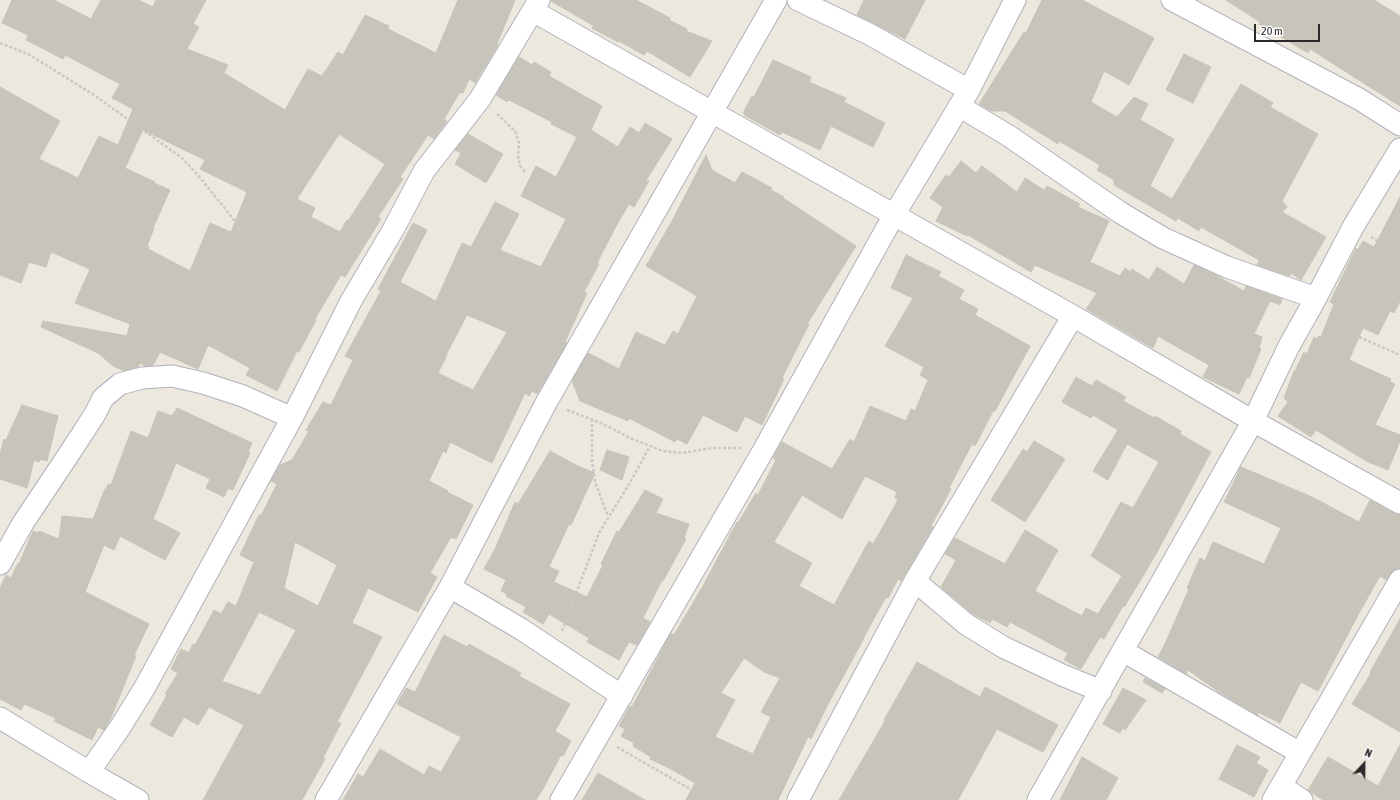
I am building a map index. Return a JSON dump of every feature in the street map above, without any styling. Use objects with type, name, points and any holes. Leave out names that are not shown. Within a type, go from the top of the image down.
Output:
[{"type":"street","points":[[326,800],[450,587],[546,403],[776,0]]},
{"type":"street","points":[[798,0],[869,34],[964,98],[1009,136],[1121,213],[1163,238],[1312,306]]},
{"type":"street","points":[[561,800],[763,451],[894,215],[964,98],[1015,0]]},
{"type":"street","points":[[1172,0],[1359,99],[1400,125]]},
{"type":"street","points":[[89,772],[121,726],[145,687],[292,418],[351,301],[393,230],[424,172],[480,99],[536,5],[712,112],[1073,316],[1253,421],[1400,503]]},
{"type":"street","points":[[1038,800],[1253,421],[1270,383],[1353,227],[1400,149]]},
{"type":"street","points":[[798,800],[915,581],[1073,316]]},
{"type":"street","points":[[0,564],[23,523],[95,414],[103,398],[120,384],[142,378],[172,376],[203,383],[243,396],[292,418]]},
{"type":"street","points":[[1302,800],[1277,793],[1400,580]]},
{"type":"street","points":[[915,581],[966,624],[1003,647],[1062,675],[1101,691]]},
{"type":"street","points":[[450,587],[521,629],[622,696]]},
{"type":"street","points":[[1123,651],[1300,753]]},
{"type":"street","points":[[0,718],[138,800]]},
{"type":"path","points":[[0,43],[30,55],[94,95],[182,158],[242,230]]},
{"type":"path","points":[[480,99],[515,131],[519,143],[518,155],[520,166],[526,173]]},
{"type":"path","points":[[1353,227],[1400,255]]},
{"type":"path","points":[[1312,306],[1334,326],[1400,354]]},
{"type":"path","points":[[546,403],[592,419],[663,451],[682,452],[735,447],[763,451]]},
{"type":"path","points":[[592,419],[592,461],[595,482],[608,517]]},
{"type":"path","points":[[554,651],[591,550],[608,517],[624,493],[650,446]]},
{"type":"path","points":[[598,736],[712,800]]},
{"type":"building","points":[[12,0],[54,0],[91,19],[101,0],[138,0],[153,7],[156,0],[206,0],[193,24],[199,27],[187,49],[228,65],[224,73],[285,110],[308,69],[322,76],[338,52],[343,55],[365,15],[389,26],[388,29],[436,53],[458,0],[515,0],[497,44],[498,45],[475,83],[469,79],[463,93],[460,92],[444,119],[447,121],[434,139],[428,135],[400,177],[403,179],[378,217],[381,219],[345,277],[341,275],[315,319],[316,320],[299,352],[297,351],[277,391],[246,375],[250,368],[208,345],[198,369],[160,352],[153,365],[146,366],[140,363],[138,367],[124,371],[113,366],[98,353],[41,327],[43,321],[127,336],[130,324],[75,303],[90,269],[51,252],[46,267],[29,262],[21,283],[0,275],[0,87],[60,121],[39,159],[78,178],[99,136],[118,145],[133,109],[112,98],[120,84],[65,55],[63,59],[26,40],[28,35],[2,23]],"holes":[[[143,130],[205,160],[200,169],[247,192],[231,232],[210,223],[190,271],[148,249],[149,247],[147,246],[153,228],[170,190],[125,168]],[[339,134],[385,164],[340,232],[311,217],[315,208],[297,199]]]},
{"type":"building","points":[[551,0],[636,0],[670,18],[669,20],[687,29],[686,31],[712,41],[690,77],[647,51],[644,55],[592,28],[594,26]]},
{"type":"building","points":[[864,0],[925,0],[905,39],[857,15]]},
{"type":"building","points":[[1042,0],[1082,0],[1154,38],[1129,85],[1104,71],[1091,102],[1117,117],[1134,97],[1148,104],[1140,120],[1174,139],[1150,186],[1172,199],[1241,84],[1273,103],[1270,107],[1318,134],[1282,201],[1287,207],[1282,212],[1326,237],[1301,280],[1291,273],[1290,276],[1257,265],[1259,260],[1201,227],[1199,231],[1178,218],[1176,221],[1114,185],[1114,180],[1097,170],[1100,165],[1059,141],[1058,144],[1005,111],[991,111],[979,104],[1024,32],[1026,33]]},
{"type":"building","points":[[1226,0],[1374,0],[1400,16],[1400,106],[1310,49],[1308,53],[1259,24],[1260,22]]},
{"type":"building","points":[[1184,54],[1211,67],[1193,103],[1166,90]]},
{"type":"building","points":[[519,57],[532,65],[534,62],[551,72],[549,76],[602,106],[591,130],[618,147],[630,127],[639,133],[645,123],[672,139],[645,182],[649,181],[634,207],[629,204],[615,228],[597,263],[599,264],[584,292],[587,293],[565,342],[567,343],[537,394],[532,391],[529,396],[525,393],[492,463],[450,442],[446,453],[443,451],[429,481],[473,505],[456,539],[451,537],[430,573],[437,577],[418,612],[368,588],[352,623],[382,637],[337,722],[341,723],[323,758],[325,759],[302,800],[203,800],[244,725],[209,707],[198,725],[184,717],[172,737],[150,725],[167,695],[165,694],[178,673],[171,669],[181,649],[189,653],[214,610],[221,614],[228,602],[236,606],[254,562],[240,555],[259,515],[261,516],[277,484],[271,481],[280,465],[292,460],[309,431],[306,430],[323,402],[331,405],[353,360],[345,356],[381,291],[378,289],[413,223],[427,230],[400,282],[436,301],[462,243],[471,247],[495,202],[519,214],[500,250],[541,267],[566,219],[521,196],[536,166],[556,177],[577,137],[551,124],[552,122],[509,100],[507,102],[496,95]],"holes":[[[467,315],[507,332],[473,390],[438,373]],[[295,542],[337,565],[318,606],[284,588]],[[259,612],[296,630],[260,695],[222,681]]]},
{"type":"building","points":[[773,60],[811,77],[809,82],[846,98],[844,102],[885,123],[873,147],[831,126],[820,150],[782,132],[780,135],[744,115],[745,113],[743,113],[752,96],[754,97]]},
{"type":"building","points":[[468,134],[503,154],[486,183],[455,164],[461,153],[455,150]]},
{"type":"building","points":[[706,155],[712,170],[735,183],[742,172],[772,188],[771,190],[784,197],[783,198],[856,246],[807,324],[809,324],[782,378],[784,379],[762,425],[745,416],[737,432],[703,415],[687,444],[677,439],[675,442],[629,418],[628,421],[580,401],[572,381],[588,353],[619,369],[636,332],[665,345],[673,331],[678,334],[697,296],[646,266],[672,221]]},
{"type":"building","points":[[961,161],[976,173],[982,166],[1017,192],[1025,178],[1044,190],[1047,186],[1080,204],[1078,207],[1109,221],[1090,262],[1120,276],[1125,268],[1130,272],[1132,269],[1149,280],[1157,267],[1184,284],[1194,265],[1244,291],[1246,286],[1282,299],[1280,305],[1270,301],[1254,334],[1262,337],[1259,348],[1261,349],[1249,378],[1247,377],[1239,394],[1203,377],[1209,365],[1158,336],[1153,348],[1086,309],[1097,293],[1035,265],[1031,272],[968,235],[967,236],[936,221],[943,207],[930,198],[946,175],[949,177]]},
{"type":"building","points":[[1400,197],[1400,301],[1394,313],[1390,311],[1378,335],[1363,328],[1349,360],[1391,379],[1390,382],[1395,384],[1375,425],[1400,435],[1400,441],[1388,470],[1366,461],[1316,430],[1311,437],[1278,416],[1288,402],[1284,398],[1294,371],[1304,352],[1307,354],[1314,337],[1317,339],[1319,336],[1321,337],[1334,304],[1330,302],[1356,248],[1358,250],[1363,241],[1374,247]]},
{"type":"building","points":[[906,255],[941,272],[938,276],[964,290],[959,299],[978,309],[975,315],[1030,346],[975,446],[972,444],[949,488],[951,489],[931,526],[933,527],[901,581],[898,579],[888,598],[886,597],[827,706],[811,739],[808,737],[778,800],[686,800],[695,783],[650,759],[651,757],[633,746],[634,743],[621,736],[625,729],[619,726],[630,706],[632,707],[671,633],[674,635],[703,586],[737,522],[738,523],[756,493],[758,495],[776,460],[773,458],[782,442],[832,469],[850,439],[854,442],[870,406],[906,421],[911,409],[915,411],[928,380],[920,375],[924,367],[885,346],[913,298],[891,288]],"holes":[[[865,476],[897,492],[895,498],[898,500],[873,544],[869,541],[834,605],[799,586],[812,563],[774,542],[802,495],[842,519]],[[744,658],[764,672],[780,678],[761,712],[771,717],[753,754],[715,737],[735,700],[721,693]]]},
{"type":"building","points":[[1076,377],[1092,386],[1096,380],[1126,397],[1123,401],[1154,418],[1155,416],[1181,431],[1180,434],[1211,452],[1137,586],[1124,607],[1123,606],[1104,639],[1100,637],[1081,669],[1064,660],[1068,653],[1010,622],[1007,627],[992,619],[990,623],[973,614],[941,587],[956,560],[945,554],[955,538],[1005,564],[1025,530],[1058,550],[1035,591],[1082,616],[1086,608],[1098,614],[1122,576],[1091,556],[1121,502],[1133,508],[1159,462],[1127,444],[1108,480],[1093,471],[1118,430],[1093,415],[1091,418],[1062,402]]},
{"type":"building","points":[[22,405],[58,416],[47,461],[40,459],[39,462],[34,460],[27,488],[0,479],[0,455],[4,439],[6,440]]},
{"type":"building","points":[[177,408],[252,443],[248,452],[250,453],[233,490],[228,488],[224,497],[206,488],[210,479],[176,463],[153,519],[180,533],[165,560],[120,536],[114,550],[104,545],[85,592],[149,624],[134,655],[136,656],[110,720],[104,730],[98,727],[92,740],[54,721],[56,718],[24,704],[21,710],[0,699],[0,588],[6,575],[11,578],[18,563],[19,564],[33,531],[38,533],[39,531],[59,539],[62,516],[93,519],[105,489],[108,484],[111,485],[131,431],[148,438],[158,411],[172,416]]},
{"type":"building","points":[[1034,441],[1065,459],[1025,522],[991,500],[1023,449],[1027,452]]},
{"type":"building","points":[[607,450],[629,457],[622,480],[600,470]]},
{"type":"building","points":[[550,451],[595,473],[571,525],[569,524],[549,567],[559,571],[554,582],[587,597],[603,565],[601,564],[617,531],[619,532],[645,490],[663,499],[656,513],[689,524],[684,538],[686,539],[663,581],[662,580],[643,618],[650,622],[637,645],[629,642],[619,660],[587,642],[589,638],[549,614],[543,624],[523,612],[526,607],[506,596],[507,594],[501,591],[506,580],[484,569],[495,549],[515,502],[518,504]]},
{"type":"building","points":[[1241,467],[1312,497],[1359,522],[1370,500],[1400,515],[1400,568],[1394,570],[1386,580],[1380,576],[1318,691],[1301,682],[1280,723],[1258,712],[1258,715],[1219,692],[1188,670],[1186,674],[1158,657],[1189,589],[1187,588],[1200,558],[1205,561],[1213,542],[1264,564],[1281,528],[1224,502]]},
{"type":"building","points":[[1400,619],[1400,732],[1352,704],[1371,673],[1370,672]]},
{"type":"building","points":[[444,635],[467,647],[469,644],[521,673],[519,676],[570,704],[555,731],[571,741],[563,756],[561,755],[543,789],[536,800],[343,800],[358,774],[363,777],[380,749],[424,775],[429,766],[441,772],[461,737],[397,704],[406,688],[415,692]]},
{"type":"building","points":[[917,662],[980,697],[985,687],[1058,725],[1043,752],[997,729],[958,800],[839,800],[885,721],[884,720]]},
{"type":"building","points":[[1145,678],[1165,689],[1162,693],[1143,682]]},
{"type":"building","points":[[1123,688],[1146,700],[1125,730],[1122,728],[1120,733],[1103,724]]},
{"type":"building","points":[[1237,745],[1260,757],[1256,763],[1268,770],[1254,797],[1219,779]]},
{"type":"building","points":[[1400,745],[1400,800],[1323,800],[1308,790],[1328,757],[1378,786]]},
{"type":"building","points":[[1082,757],[1118,778],[1106,800],[1060,800]]},
{"type":"building","points":[[598,773],[645,800],[582,800]]}]
